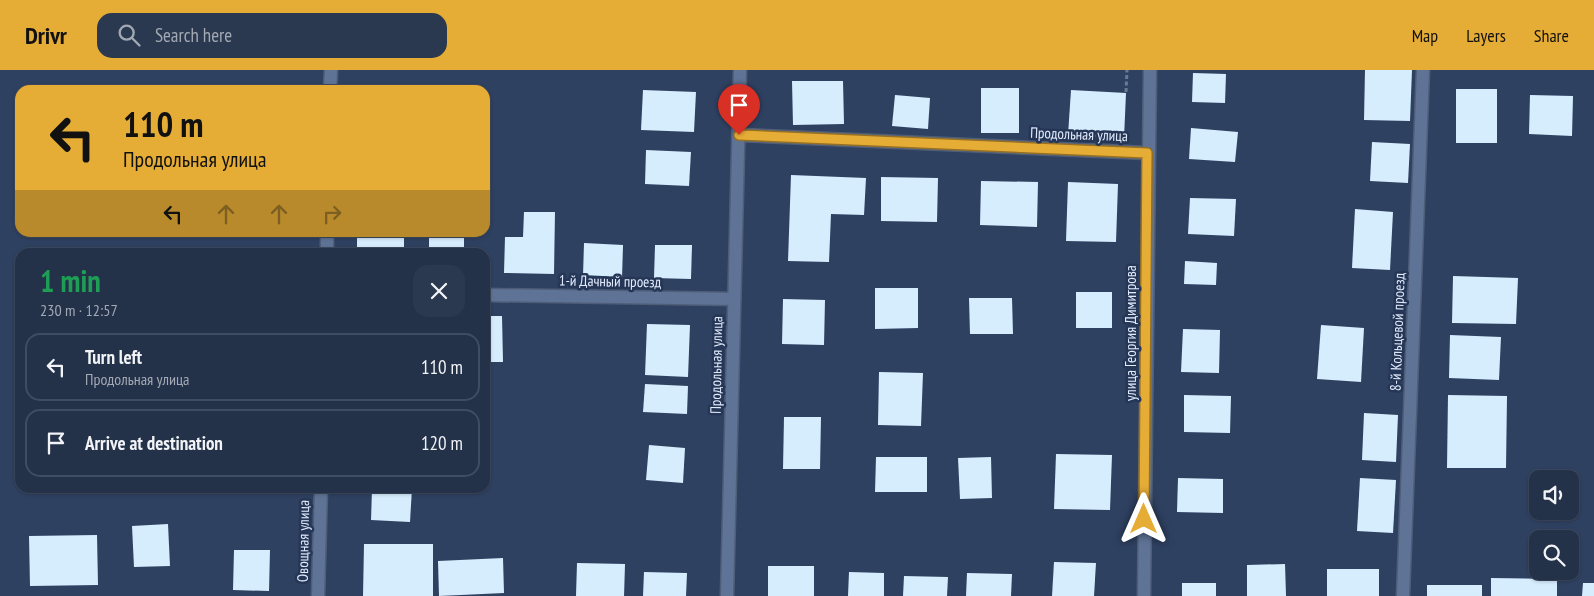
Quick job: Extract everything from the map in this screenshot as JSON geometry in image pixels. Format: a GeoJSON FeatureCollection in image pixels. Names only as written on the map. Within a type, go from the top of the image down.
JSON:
{"type":"FeatureCollection","features":[{"type":"Feature","properties":{"kind":"street"},"geometry":{"type":"LineString","coordinates":[[330,85],[331,70]]}},
{"type":"Feature","properties":{"kind":"street","name":"Продольная улица"},"geometry":{"type":"LineString","coordinates":[[727,596],[740,70]]}},
{"type":"Feature","properties":{"kind":"street","name":"улица Георгия Димитрова"},"geometry":{"type":"LineString","coordinates":[[1144,596],[1147,153],[1150,70]]}},
{"type":"Feature","properties":{"kind":"street","name":"8-й Кольцевой проезд"},"geometry":{"type":"LineString","coordinates":[[1403,596],[1423,70]]}},
{"type":"Feature","properties":{"kind":"street","name":"Продольная улица"},"geometry":{"type":"LineString","coordinates":[[739,135],[1147,153]]}},
{"type":"Feature","properties":{"kind":"street","name":"1-й Дачный проезд"},"geometry":{"type":"LineString","coordinates":[[490,295],[734,299]]}},
{"type":"Feature","properties":{"kind":"street","name":"Овощная улица"},"geometry":{"type":"LineString","coordinates":[[318,596],[321,493]]}},
{"type":"Feature","properties":{"kind":"path"},"geometry":{"type":"LineString","coordinates":[[1126,92],[1127,70]]}},
{"type":"Feature","properties":{"kind":"building"},"geometry":{"type":"Polygon","coordinates":[[[1365,70],[1412,70],[1410,121],[1364,120],[1365,70]]]}},
{"type":"Feature","properties":{"kind":"building"},"geometry":{"type":"Polygon","coordinates":[[[1193,73],[1226,74],[1225,103],[1192,102],[1193,73]]]}},
{"type":"Feature","properties":{"kind":"building"},"geometry":{"type":"Polygon","coordinates":[[[792,81],[843,81],[844,124],[793,125],[792,81]]]}},
{"type":"Feature","properties":{"kind":"building"},"geometry":{"type":"Polygon","coordinates":[[[981,88],[1019,88],[1019,133],[981,133],[981,88]]]}},
{"type":"Feature","properties":{"kind":"building"},"geometry":{"type":"Polygon","coordinates":[[[1456,89],[1497,89],[1497,143],[1456,143],[1456,89]]]}},
{"type":"Feature","properties":{"kind":"building"},"geometry":{"type":"Polygon","coordinates":[[[643,90],[696,92],[694,132],[641,130],[643,90]]]}},
{"type":"Feature","properties":{"kind":"building"},"geometry":{"type":"Polygon","coordinates":[[[1071,90],[1126,93],[1124,138],[1068,135],[1071,90]]]}},
{"type":"Feature","properties":{"kind":"building"},"geometry":{"type":"Polygon","coordinates":[[[895,95],[930,98],[928,129],[892,126],[895,95]]]}},
{"type":"Feature","properties":{"kind":"building"},"geometry":{"type":"Polygon","coordinates":[[[1530,95],[1573,96],[1572,136],[1529,134],[1530,95]]]}},
{"type":"Feature","properties":{"kind":"building"},"geometry":{"type":"Polygon","coordinates":[[[1191,128],[1238,132],[1235,162],[1189,159],[1191,128]]]}},
{"type":"Feature","properties":{"kind":"building"},"geometry":{"type":"Polygon","coordinates":[[[1372,142],[1410,144],[1408,183],[1370,181],[1372,142]]]}},
{"type":"Feature","properties":{"kind":"building"},"geometry":{"type":"Polygon","coordinates":[[[646,150],[691,152],[689,186],[645,184],[646,150]]]}},
{"type":"Feature","properties":{"kind":"building"},"geometry":{"type":"Polygon","coordinates":[[[791,175],[866,178],[864,215],[831,214],[829,262],[788,261],[791,175]]]}},
{"type":"Feature","properties":{"kind":"building"},"geometry":{"type":"Polygon","coordinates":[[[881,177],[938,178],[937,222],[881,221],[881,177]]]}},
{"type":"Feature","properties":{"kind":"building"},"geometry":{"type":"Polygon","coordinates":[[[981,181],[1038,182],[1037,227],[980,225],[981,181]]]}},
{"type":"Feature","properties":{"kind":"building"},"geometry":{"type":"Polygon","coordinates":[[[1068,182],[1118,184],[1116,242],[1066,241],[1068,182]]]}},
{"type":"Feature","properties":{"kind":"building"},"geometry":{"type":"Polygon","coordinates":[[[1190,198],[1236,199],[1234,236],[1188,234],[1190,198]]]}},
{"type":"Feature","properties":{"kind":"building"},"geometry":{"type":"Polygon","coordinates":[[[1355,209],[1393,212],[1390,270],[1352,268],[1355,209]]]}},
{"type":"Feature","properties":{"kind":"building"},"geometry":{"type":"Polygon","coordinates":[[[524,212],[555,212],[554,274],[504,273],[505,237],[523,237],[524,212]]]}},
{"type":"Feature","properties":{"kind":"building"},"geometry":{"type":"Polygon","coordinates":[[[357,237],[404,237],[404,248],[357,248],[357,237]]]}},
{"type":"Feature","properties":{"kind":"building"},"geometry":{"type":"Polygon","coordinates":[[[429,237],[464,237],[464,248],[429,248],[429,237]]]}},
{"type":"Feature","properties":{"kind":"building"},"geometry":{"type":"Polygon","coordinates":[[[584,243],[623,245],[622,277],[583,275],[584,243]]]}},
{"type":"Feature","properties":{"kind":"building"},"geometry":{"type":"Polygon","coordinates":[[[655,245],[692,245],[691,279],[654,278],[655,245]]]}},
{"type":"Feature","properties":{"kind":"building"},"geometry":{"type":"Polygon","coordinates":[[[1185,261],[1217,263],[1216,285],[1184,284],[1185,261]]]}},
{"type":"Feature","properties":{"kind":"building"},"geometry":{"type":"Polygon","coordinates":[[[1453,276],[1518,278],[1516,324],[1452,323],[1453,276]]]}},
{"type":"Feature","properties":{"kind":"building"},"geometry":{"type":"Polygon","coordinates":[[[875,288],[918,288],[918,328],[875,329],[875,288]]]}},
{"type":"Feature","properties":{"kind":"building"},"geometry":{"type":"Polygon","coordinates":[[[1076,292],[1112,292],[1112,328],[1076,328],[1076,292]]]}},
{"type":"Feature","properties":{"kind":"building"},"geometry":{"type":"Polygon","coordinates":[[[969,298],[1012,298],[1013,334],[970,334],[969,298]]]}},
{"type":"Feature","properties":{"kind":"building"},"geometry":{"type":"Polygon","coordinates":[[[783,299],[825,300],[824,345],[782,344],[783,299]]]}},
{"type":"Feature","properties":{"kind":"building"},"geometry":{"type":"Polygon","coordinates":[[[490,316],[502,316],[503,362],[490,362],[490,316]]]}},
{"type":"Feature","properties":{"kind":"building"},"geometry":{"type":"Polygon","coordinates":[[[647,324],[690,325],[688,377],[645,375],[647,324]]]}},
{"type":"Feature","properties":{"kind":"building"},"geometry":{"type":"Polygon","coordinates":[[[1321,325],[1364,328],[1361,382],[1317,379],[1321,325]]]}},
{"type":"Feature","properties":{"kind":"building"},"geometry":{"type":"Polygon","coordinates":[[[1183,329],[1220,330],[1219,373],[1181,372],[1183,329]]]}},
{"type":"Feature","properties":{"kind":"building"},"geometry":{"type":"Polygon","coordinates":[[[1450,335],[1501,337],[1499,380],[1449,378],[1450,335]]]}},
{"type":"Feature","properties":{"kind":"building"},"geometry":{"type":"Polygon","coordinates":[[[879,372],[923,373],[921,426],[878,425],[879,372]]]}},
{"type":"Feature","properties":{"kind":"building"},"geometry":{"type":"Polygon","coordinates":[[[645,384],[688,386],[687,414],[643,412],[645,384]]]}},
{"type":"Feature","properties":{"kind":"building"},"geometry":{"type":"Polygon","coordinates":[[[1184,395],[1231,396],[1230,433],[1184,432],[1184,395]]]}},
{"type":"Feature","properties":{"kind":"building"},"geometry":{"type":"Polygon","coordinates":[[[1448,395],[1507,396],[1506,468],[1447,468],[1448,395]]]}},
{"type":"Feature","properties":{"kind":"building"},"geometry":{"type":"Polygon","coordinates":[[[1364,413],[1398,415],[1396,462],[1362,460],[1364,413]]]}},
{"type":"Feature","properties":{"kind":"building"},"geometry":{"type":"Polygon","coordinates":[[[784,417],[821,417],[820,469],[783,469],[784,417]]]}},
{"type":"Feature","properties":{"kind":"building"},"geometry":{"type":"Polygon","coordinates":[[[649,445],[685,448],[683,483],[646,480],[649,445]]]}},
{"type":"Feature","properties":{"kind":"building"},"geometry":{"type":"Polygon","coordinates":[[[1056,454],[1112,455],[1110,510],[1054,509],[1056,454]]]}},
{"type":"Feature","properties":{"kind":"building"},"geometry":{"type":"Polygon","coordinates":[[[876,457],[927,457],[927,492],[875,492],[876,457]]]}},
{"type":"Feature","properties":{"kind":"building"},"geometry":{"type":"Polygon","coordinates":[[[991,457],[992,498],[960,499],[958,458],[991,457]]]}},
{"type":"Feature","properties":{"kind":"building"},"geometry":{"type":"Polygon","coordinates":[[[1178,478],[1223,479],[1223,513],[1177,512],[1178,478]]]}},
{"type":"Feature","properties":{"kind":"building"},"geometry":{"type":"Polygon","coordinates":[[[1360,478],[1396,480],[1393,533],[1357,531],[1360,478]]]}},
{"type":"Feature","properties":{"kind":"building"},"geometry":{"type":"Polygon","coordinates":[[[372,493],[412,493],[410,522],[371,520],[372,493]]]}},
{"type":"Feature","properties":{"kind":"building"},"geometry":{"type":"Polygon","coordinates":[[[168,524],[170,566],[134,567],[132,526],[168,524]]]}},
{"type":"Feature","properties":{"kind":"building"},"geometry":{"type":"Polygon","coordinates":[[[97,535],[98,585],[30,586],[29,536],[97,535]]]}},
{"type":"Feature","properties":{"kind":"building"},"geometry":{"type":"Polygon","coordinates":[[[364,544],[433,544],[433,596],[363,596],[364,544]]]}},
{"type":"Feature","properties":{"kind":"building"},"geometry":{"type":"Polygon","coordinates":[[[234,550],[270,550],[269,591],[233,590],[234,550]]]}},
{"type":"Feature","properties":{"kind":"building"},"geometry":{"type":"Polygon","coordinates":[[[503,558],[504,593],[439,596],[438,561],[503,558]]]}},
{"type":"Feature","properties":{"kind":"building"},"geometry":{"type":"Polygon","coordinates":[[[1054,562],[1096,563],[1094,596],[1052,596],[1054,562]]]}},
{"type":"Feature","properties":{"kind":"building"},"geometry":{"type":"Polygon","coordinates":[[[577,563],[625,564],[624,596],[576,596],[577,563]]]}},
{"type":"Feature","properties":{"kind":"building"},"geometry":{"type":"Polygon","coordinates":[[[1285,564],[1286,596],[1247,596],[1247,565],[1285,564]]]}},
{"type":"Feature","properties":{"kind":"building"},"geometry":{"type":"Polygon","coordinates":[[[768,566],[814,566],[814,596],[768,596],[768,566]]]}},
{"type":"Feature","properties":{"kind":"building"},"geometry":{"type":"Polygon","coordinates":[[[1327,569],[1379,569],[1379,596],[1327,596],[1327,569]]]}},
{"type":"Feature","properties":{"kind":"building"},"geometry":{"type":"Polygon","coordinates":[[[644,572],[687,573],[686,596],[643,596],[644,572]]]}},
{"type":"Feature","properties":{"kind":"building"},"geometry":{"type":"Polygon","coordinates":[[[849,572],[884,573],[884,596],[848,596],[849,572]]]}},
{"type":"Feature","properties":{"kind":"building"},"geometry":{"type":"Polygon","coordinates":[[[967,573],[1012,574],[1011,596],[966,596],[967,573]]]}},
{"type":"Feature","properties":{"kind":"building"},"geometry":{"type":"Polygon","coordinates":[[[904,576],[948,577],[947,596],[903,596],[904,576]]]}},
{"type":"Feature","properties":{"kind":"building"},"geometry":{"type":"Polygon","coordinates":[[[1491,578],[1557,580],[1557,596],[1491,596],[1491,578]]]}},
{"type":"Feature","properties":{"kind":"building"},"geometry":{"type":"Polygon","coordinates":[[[1182,583],[1216,583],[1216,596],[1182,596],[1182,583]]]}},
{"type":"Feature","properties":{"kind":"building"},"geometry":{"type":"Polygon","coordinates":[[[1583,583],[1594,583],[1594,596],[1582,596],[1583,583]]]}},
{"type":"Feature","properties":{"kind":"building"},"geometry":{"type":"Polygon","coordinates":[[[1427,585],[1482,585],[1482,596],[1427,596],[1427,585]]]}},
{"type":"Feature","properties":{"kind":"route"},"geometry":{"type":"LineString","coordinates":[[739,135],[1147,153],[1144,519]]}}]}
